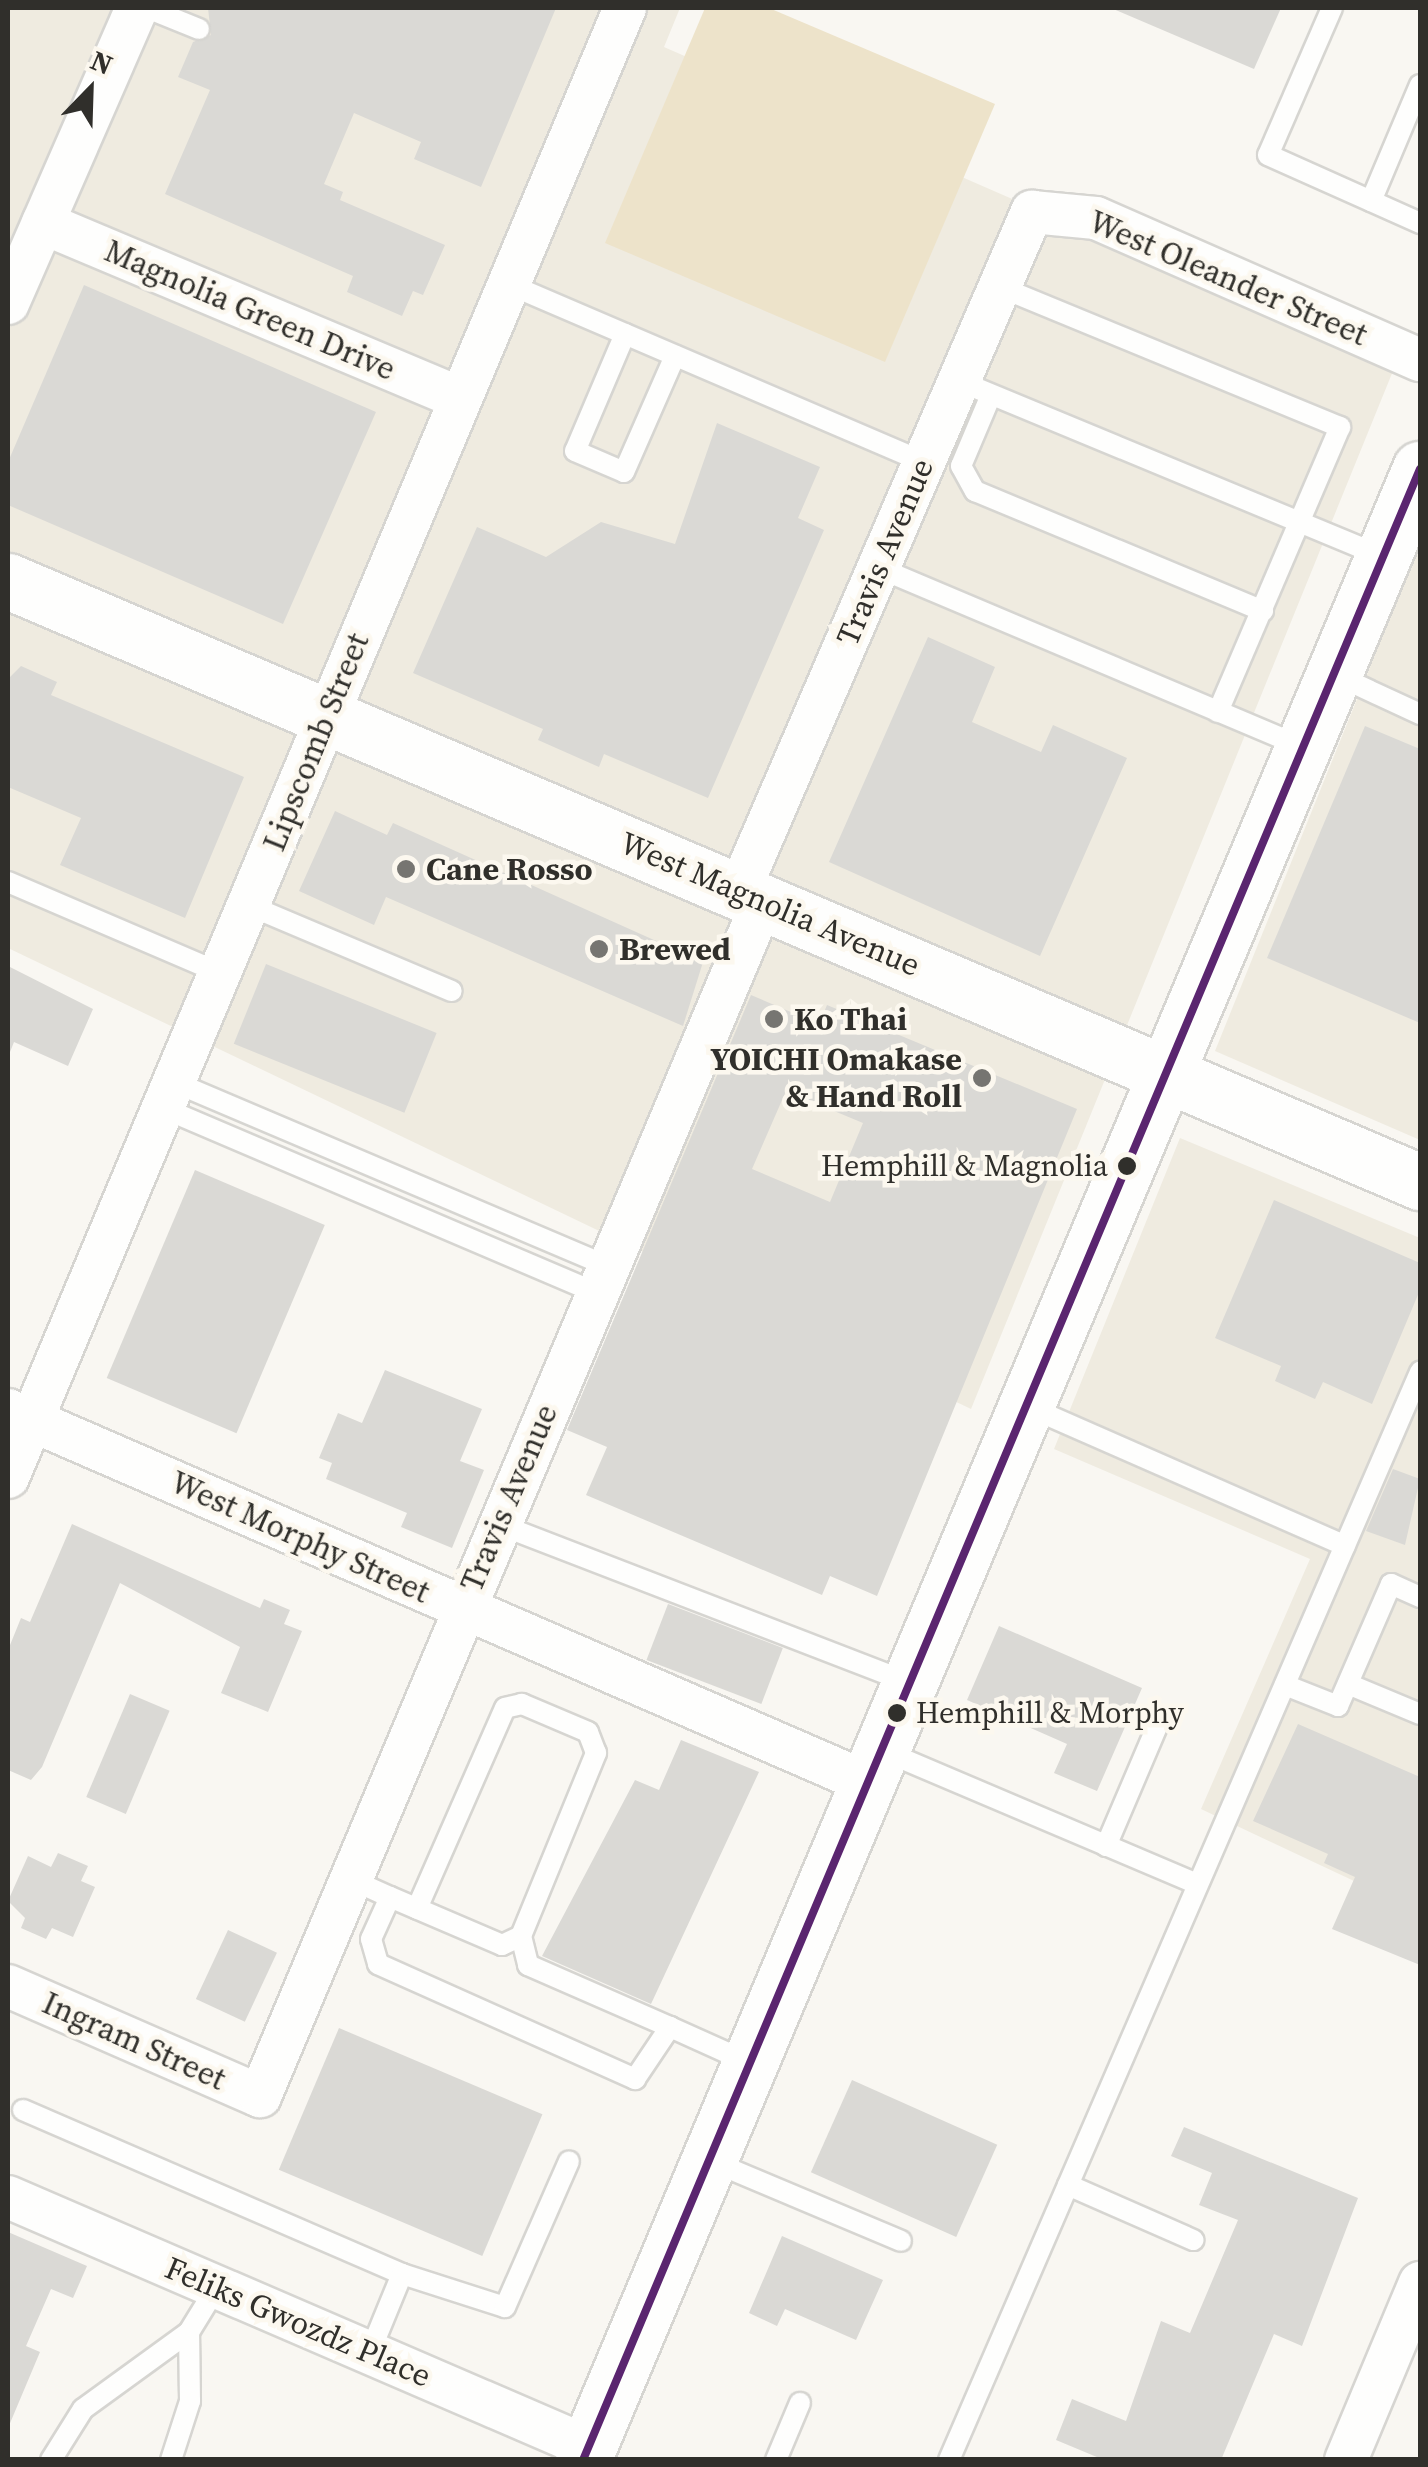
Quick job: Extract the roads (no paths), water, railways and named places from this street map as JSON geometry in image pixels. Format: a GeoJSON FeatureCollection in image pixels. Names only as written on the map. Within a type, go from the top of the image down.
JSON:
{"type":"FeatureCollection","features":[{"type":"Feature","properties":{"kind":"main road"},"geometry":{"type":"LineString","coordinates":[[585,2453],[1420,468]]}},
{"type":"Feature","properties":{"kind":"main road","name":"West Magnolia Avenue"},"geometry":{"type":"LineString","coordinates":[[8,582],[1420,1182]]}},
{"type":"Feature","properties":{"kind":"street"},"geometry":{"type":"LineString","coordinates":[[8,303],[28,231],[137,8]]}},
{"type":"Feature","properties":{"kind":"street","name":"Lipscomb Street"},"geometry":{"type":"LineString","coordinates":[[8,1477],[20,1415],[168,1095],[328,717],[457,397],[626,8]]}},
{"type":"Feature","properties":{"kind":"street","name":"Travis Avenue"},"geometry":{"type":"LineString","coordinates":[[260,2096],[602,1280],[878,568],[924,462],[975,388],[1000,287],[1032,212]]}},
{"type":"Feature","properties":{"kind":"street","name":"West Oleander Street"},"geometry":{"type":"LineString","coordinates":[[1032,212],[1096,218],[1420,360]]}},
{"type":"Feature","properties":{"kind":"street","name":"Magnolia Green Drive"},"geometry":{"type":"LineString","coordinates":[[28,231],[457,397]]}},
{"type":"Feature","properties":{"kind":"street","name":"West Morphy Street"},"geometry":{"type":"LineString","coordinates":[[20,1415],[463,1607],[875,1766]]}},
{"type":"Feature","properties":{"kind":"street","name":"Ingram Street"},"geometry":{"type":"LineString","coordinates":[[8,1986],[260,2096]]}},
{"type":"Feature","properties":{"kind":"street","name":"Feliks Gwozdz Place"},"geometry":{"type":"LineString","coordinates":[[8,2197],[370,2352],[585,2453]]}},
{"type":"Feature","properties":{"kind":"street"},"geometry":{"type":"LineString","coordinates":[[1346,2460],[1420,2284]]}},
{"type":"Feature","properties":{"kind":"lane"},"geometry":{"type":"LineString","coordinates":[[147,8],[198,29]]}},
{"type":"Feature","properties":{"kind":"lane"},"geometry":{"type":"LineString","coordinates":[[1332,8],[1268,155],[1420,223]]}},
{"type":"Feature","properties":{"kind":"lane"},"geometry":{"type":"LineString","coordinates":[[1371,201],[1420,86]]}},
{"type":"Feature","properties":{"kind":"lane"},"geometry":{"type":"LineString","coordinates":[[506,283],[924,462]]}},
{"type":"Feature","properties":{"kind":"lane"},"geometry":{"type":"LineString","coordinates":[[1000,287],[1340,427],[1218,712]]}},
{"type":"Feature","properties":{"kind":"lane"},"geometry":{"type":"LineString","coordinates":[[625,334],[575,451],[624,472],[675,356]]}},
{"type":"Feature","properties":{"kind":"lane"},"geometry":{"type":"LineString","coordinates":[[1263,611],[975,491],[961,466],[975,388],[1384,557]]}},
{"type":"Feature","properties":{"kind":"lane"},"geometry":{"type":"LineString","coordinates":[[878,568],[1304,748]]}},
{"type":"Feature","properties":{"kind":"lane"},"geometry":{"type":"LineString","coordinates":[[1334,674],[1420,714]]}},
{"type":"Feature","properties":{"kind":"lane"},"geometry":{"type":"LineString","coordinates":[[8,882],[220,973]]}},
{"type":"Feature","properties":{"kind":"lane"},"geometry":{"type":"LineString","coordinates":[[248,905],[452,991]]}},
{"type":"Feature","properties":{"kind":"lane"},"geometry":{"type":"LineString","coordinates":[[168,1095],[602,1280]]}},
{"type":"Feature","properties":{"kind":"lane"},"geometry":{"type":"LineString","coordinates":[[168,1095],[602,1280]]}},
{"type":"Feature","properties":{"kind":"lane"},"geometry":{"type":"LineString","coordinates":[[949,2460],[1420,1372]]}},
{"type":"Feature","properties":{"kind":"lane"},"geometry":{"type":"LineString","coordinates":[[1027,1406],[1345,1546]]}},
{"type":"Feature","properties":{"kind":"lane"},"geometry":{"type":"LineString","coordinates":[[498,1524],[910,1683]]}},
{"type":"Feature","properties":{"kind":"lane"},"geometry":{"type":"LineString","coordinates":[[1285,1684],[1338,1706],[1391,1584],[1420,1597]]}},
{"type":"Feature","properties":{"kind":"lane"},"geometry":{"type":"LineString","coordinates":[[1348,1684],[1420,1714]]}},
{"type":"Feature","properties":{"kind":"lane"},"geometry":{"type":"LineString","coordinates":[[416,1908],[506,1708],[522,1704],[588,1732],[596,1753],[520,1936],[528,1966],[750,2063]]}},
{"type":"Feature","properties":{"kind":"lane"},"geometry":{"type":"LineString","coordinates":[[1106,1846],[1159,1722]]}},
{"type":"Feature","properties":{"kind":"lane"},"geometry":{"type":"LineString","coordinates":[[875,1766],[1106,1846],[1197,1884]]}},
{"type":"Feature","properties":{"kind":"lane"},"geometry":{"type":"LineString","coordinates":[[350,1879],[502,1945],[520,1936]]}},
{"type":"Feature","properties":{"kind":"lane"},"geometry":{"type":"LineString","coordinates":[[390,1897],[371,1939],[378,1964],[636,2080],[670,2027]]}},
{"type":"Feature","properties":{"kind":"lane"},"geometry":{"type":"LineString","coordinates":[[22,2110],[402,2274],[505,2307],[569,2161]]}},
{"type":"Feature","properties":{"kind":"lane"},"geometry":{"type":"LineString","coordinates":[[709,2160],[901,2242]]}},
{"type":"Feature","properties":{"kind":"lane"},"geometry":{"type":"LineString","coordinates":[[1068,2185],[1193,2240]]}},
{"type":"Feature","properties":{"kind":"lane"},"geometry":{"type":"LineString","coordinates":[[370,2352],[402,2274]]}},
{"type":"Feature","properties":{"kind":"lane"},"geometry":{"type":"LineString","coordinates":[[51,2460],[83,2409],[190,2332],[216,2288]]}},
{"type":"Feature","properties":{"kind":"lane"},"geometry":{"type":"LineString","coordinates":[[171,2460],[190,2400],[190,2332]]}},
{"type":"Feature","properties":{"kind":"lane"},"geometry":{"type":"LineString","coordinates":[[776,2460],[800,2403]]}},
{"type":"Feature","properties":{"kind":"place","name":"Cane Rosso"},"geometry":{"type":"Point","coordinates":[406,869]}},
{"type":"Feature","properties":{"kind":"place","name":"Brewed"},"geometry":{"type":"Point","coordinates":[599,949]}},
{"type":"Feature","properties":{"kind":"place","name":"Ko Thai"},"geometry":{"type":"Point","coordinates":[774,1019]}},
{"type":"Feature","properties":{"kind":"place","name":"YOICHI Omakase & Hand Roll"},"geometry":{"type":"Point","coordinates":[982,1078]}},
{"type":"Feature","properties":{"kind":"place","name":"Hemphill & Magnolia"},"geometry":{"type":"Point","coordinates":[1127,1166]}},
{"type":"Feature","properties":{"kind":"place","name":"Hemphill & Morphy"},"geometry":{"type":"Point","coordinates":[897,1713]}}]}
